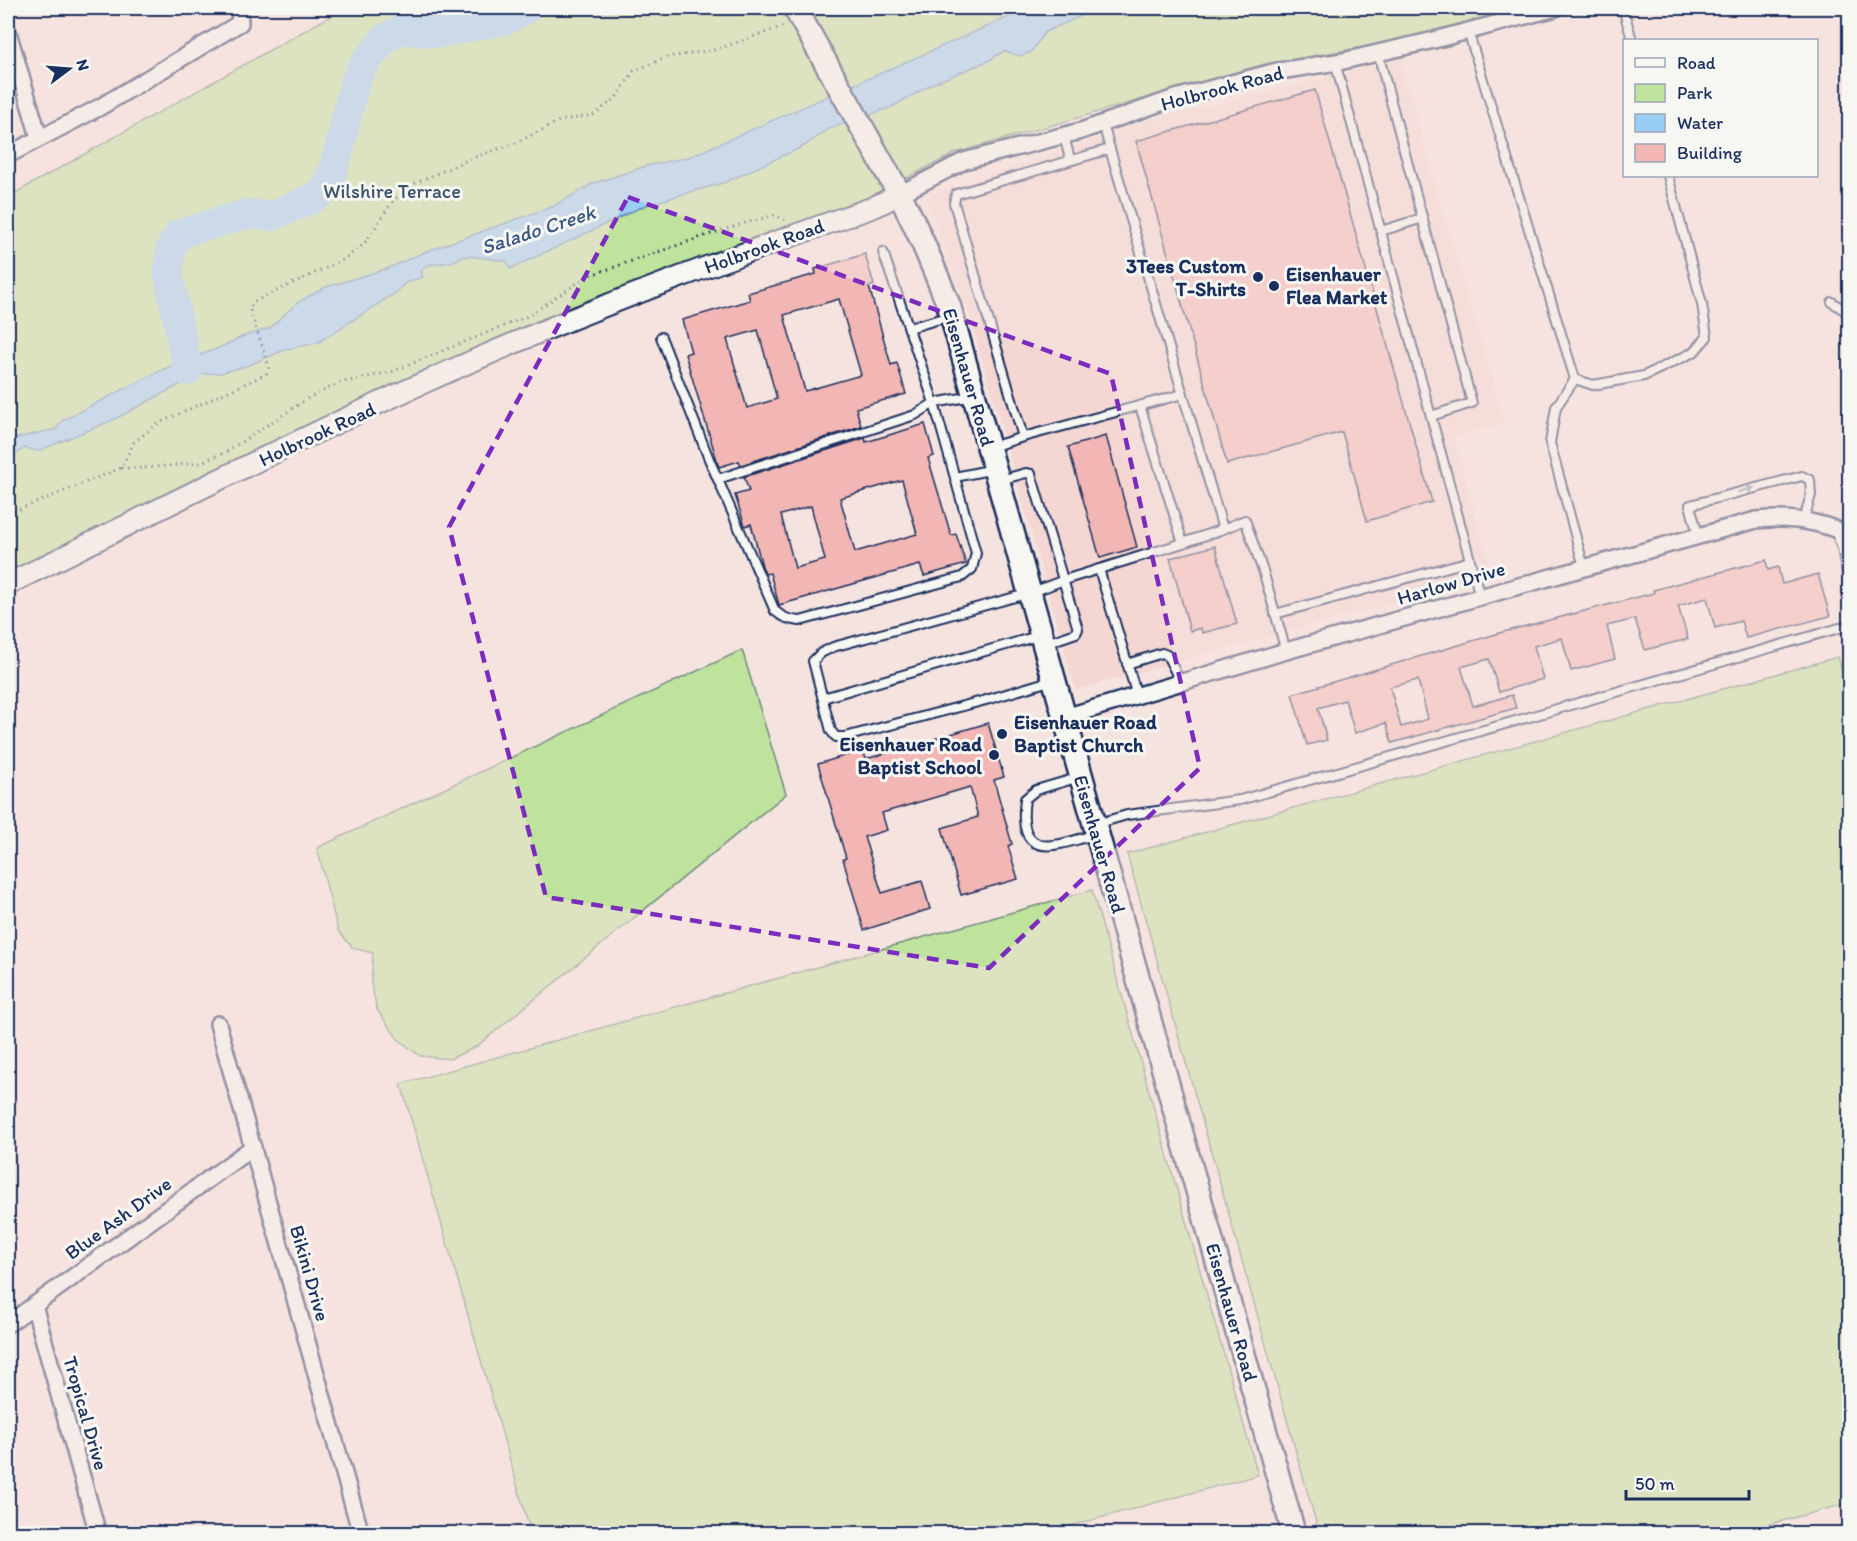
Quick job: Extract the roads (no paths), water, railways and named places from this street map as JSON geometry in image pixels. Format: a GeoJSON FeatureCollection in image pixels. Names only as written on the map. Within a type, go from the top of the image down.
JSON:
{"type":"FeatureCollection","features":[{"type":"Feature","properties":{"kind":"main road","name":"Eisenhauer Road"},"geometry":{"type":"LineString","coordinates":[[800,15],[900,194],[932,263],[952,316],[1293,1533]]}},
{"type":"Feature","properties":{"kind":"street","name":"Holbrook Road"},"geometry":{"type":"LineString","coordinates":[[8,584],[293,444],[482,357],[664,282],[874,207],[964,161],[1064,136],[1172,99],[1274,72],[1378,53],[1556,8]]}},
{"type":"Feature","properties":{"kind":"street"},"geometry":{"type":"LineString","coordinates":[[8,154],[100,107],[240,15]]}},
{"type":"Feature","properties":{"kind":"street"},"geometry":{"type":"LineString","coordinates":[[8,32],[39,137]]}},
{"type":"Feature","properties":{"kind":"street","name":"Harlow Drive"},"geometry":{"type":"LineString","coordinates":[[1065,717],[1286,651],[1756,520],[1804,520],[1835,528],[1850,536]]}},
{"type":"Feature","properties":{"kind":"street","name":"Bikini Drive"},"geometry":{"type":"LineString","coordinates":[[218,1024],[361,1533]]}},
{"type":"Feature","properties":{"kind":"street","name":"Blue Ash Drive"},"geometry":{"type":"LineString","coordinates":[[8,1324],[253,1147]]}},
{"type":"Feature","properties":{"kind":"street","name":"Tropical Drive"},"geometry":{"type":"LineString","coordinates":[[34,1305],[98,1533]]}},
{"type":"Feature","properties":{"kind":"lane"},"geometry":{"type":"LineString","coordinates":[[1623,8],[1632,39]]}},
{"type":"Feature","properties":{"kind":"lane"},"geometry":{"type":"LineString","coordinates":[[1468,31],[1575,379],[1557,407],[1550,443],[1584,567]]}},
{"type":"Feature","properties":{"kind":"lane"},"geometry":{"type":"LineString","coordinates":[[1378,53],[1472,403],[1431,416]]}},
{"type":"Feature","properties":{"kind":"lane"},"geometry":{"type":"LineString","coordinates":[[1335,62],[1480,597]]}},
{"type":"Feature","properties":{"kind":"lane"},"geometry":{"type":"LineString","coordinates":[[1103,124],[1223,529]]}},
{"type":"Feature","properties":{"kind":"lane"},"geometry":{"type":"LineString","coordinates":[[1064,136],[1070,159]]}},
{"type":"Feature","properties":{"kind":"lane"},"geometry":{"type":"LineString","coordinates":[[1023,437],[954,203],[956,194],[1110,149]]}},
{"type":"Feature","properties":{"kind":"lane"},"geometry":{"type":"LineString","coordinates":[[1575,379],[1593,385],[1644,376],[1694,352],[1707,337],[1702,304],[1668,177]]}},
{"type":"Feature","properties":{"kind":"lane"},"geometry":{"type":"LineString","coordinates":[[1381,231],[1423,218]]}},
{"type":"Feature","properties":{"kind":"lane"},"geometry":{"type":"LineString","coordinates":[[661,337],[718,479],[775,611],[789,620],[800,621],[962,577],[972,569],[976,553],[934,403],[883,252]]}},
{"type":"Feature","properties":{"kind":"lane"},"geometry":{"type":"LineString","coordinates":[[1832,302],[1850,314]]}},
{"type":"Feature","properties":{"kind":"lane"},"geometry":{"type":"LineString","coordinates":[[909,328],[952,316]]}},
{"type":"Feature","properties":{"kind":"lane"},"geometry":{"type":"LineString","coordinates":[[994,466],[1023,437],[1183,394]]}},
{"type":"Feature","properties":{"kind":"lane"},"geometry":{"type":"LineString","coordinates":[[718,479],[915,415],[934,403],[975,395]]}},
{"type":"Feature","properties":{"kind":"lane"},"geometry":{"type":"LineString","coordinates":[[1140,406],[1183,543]]}},
{"type":"Feature","properties":{"kind":"lane"},"geometry":{"type":"LineString","coordinates":[[823,698],[1076,633],[1078,629],[1031,474],[994,466],[955,477]]}},
{"type":"Feature","properties":{"kind":"lane"},"geometry":{"type":"LineString","coordinates":[[1698,535],[1690,505],[1802,476],[1810,480],[1811,495],[1804,520]]}},
{"type":"Feature","properties":{"kind":"lane"},"geometry":{"type":"LineString","coordinates":[[1054,679],[986,700],[845,737],[836,737],[831,731],[813,661],[832,647],[1030,593],[1183,543],[1245,520],[1264,574],[1286,651]]}},
{"type":"Feature","properties":{"kind":"lane"},"geometry":{"type":"LineString","coordinates":[[1835,528],[1842,548],[1850,590]]}},
{"type":"Feature","properties":{"kind":"lane"},"geometry":{"type":"LineString","coordinates":[[1275,614],[1470,561]]}},
{"type":"Feature","properties":{"kind":"lane"},"geometry":{"type":"LineString","coordinates":[[1099,569],[1137,696]]}},
{"type":"Feature","properties":{"kind":"lane"},"geometry":{"type":"LineString","coordinates":[[1082,777],[1036,790],[1025,799],[1024,817],[1032,841],[1041,846],[1051,847],[1127,814],[1240,800],[1850,626]]}},
{"type":"Feature","properties":{"kind":"lane"},"geometry":{"type":"LineString","coordinates":[[1127,664],[1162,654],[1167,655],[1181,683]]}},
{"type":"Feature","properties":{"kind":"water","name":"Salado Creek"},"geometry":{"type":"Polygon","coordinates":[[[1029,8],[1092,8],[1085,14],[1045,32],[1031,52],[1020,56],[1004,51],[988,61],[934,83],[892,107],[829,129],[804,146],[726,182],[646,205],[510,269],[507,261],[469,256],[452,262],[428,265],[421,271],[423,277],[405,283],[397,292],[317,343],[287,349],[249,365],[221,373],[200,374],[113,420],[38,451],[24,448],[8,460],[8,440],[56,429],[63,420],[168,367],[244,336],[270,328],[298,302],[326,287],[386,269],[427,251],[554,206],[592,184],[646,166],[689,157],[1029,8]]]}},
{"type":"Feature","properties":{"kind":"waterway"},"geometry":{"type":"LineString","coordinates":[[188,371],[168,273],[171,248],[179,234],[246,214],[272,216],[318,196],[328,184],[338,154],[354,86],[361,69],[384,39],[402,29],[438,33],[506,20],[527,8]]}},
{"type":"Feature","properties":{"kind":"place","name":"3Tees Custom T-Shirts"},"geometry":{"type":"Point","coordinates":[1258,277]}},
{"type":"Feature","properties":{"kind":"place","name":"Eisenhauer Flea Market"},"geometry":{"type":"Point","coordinates":[1274,286]}},
{"type":"Feature","properties":{"kind":"place","name":"Eisenhauer Road Baptist Church"},"geometry":{"type":"Point","coordinates":[1002,734]}},
{"type":"Feature","properties":{"kind":"place","name":"Eisenhauer Road Baptist School"},"geometry":{"type":"Point","coordinates":[994,755]}},
{"type":"Feature","properties":{"kind":"park label","name":"Wilshire Terrace"},"geometry":{"type":"Point","coordinates":[392,191]}}]}
